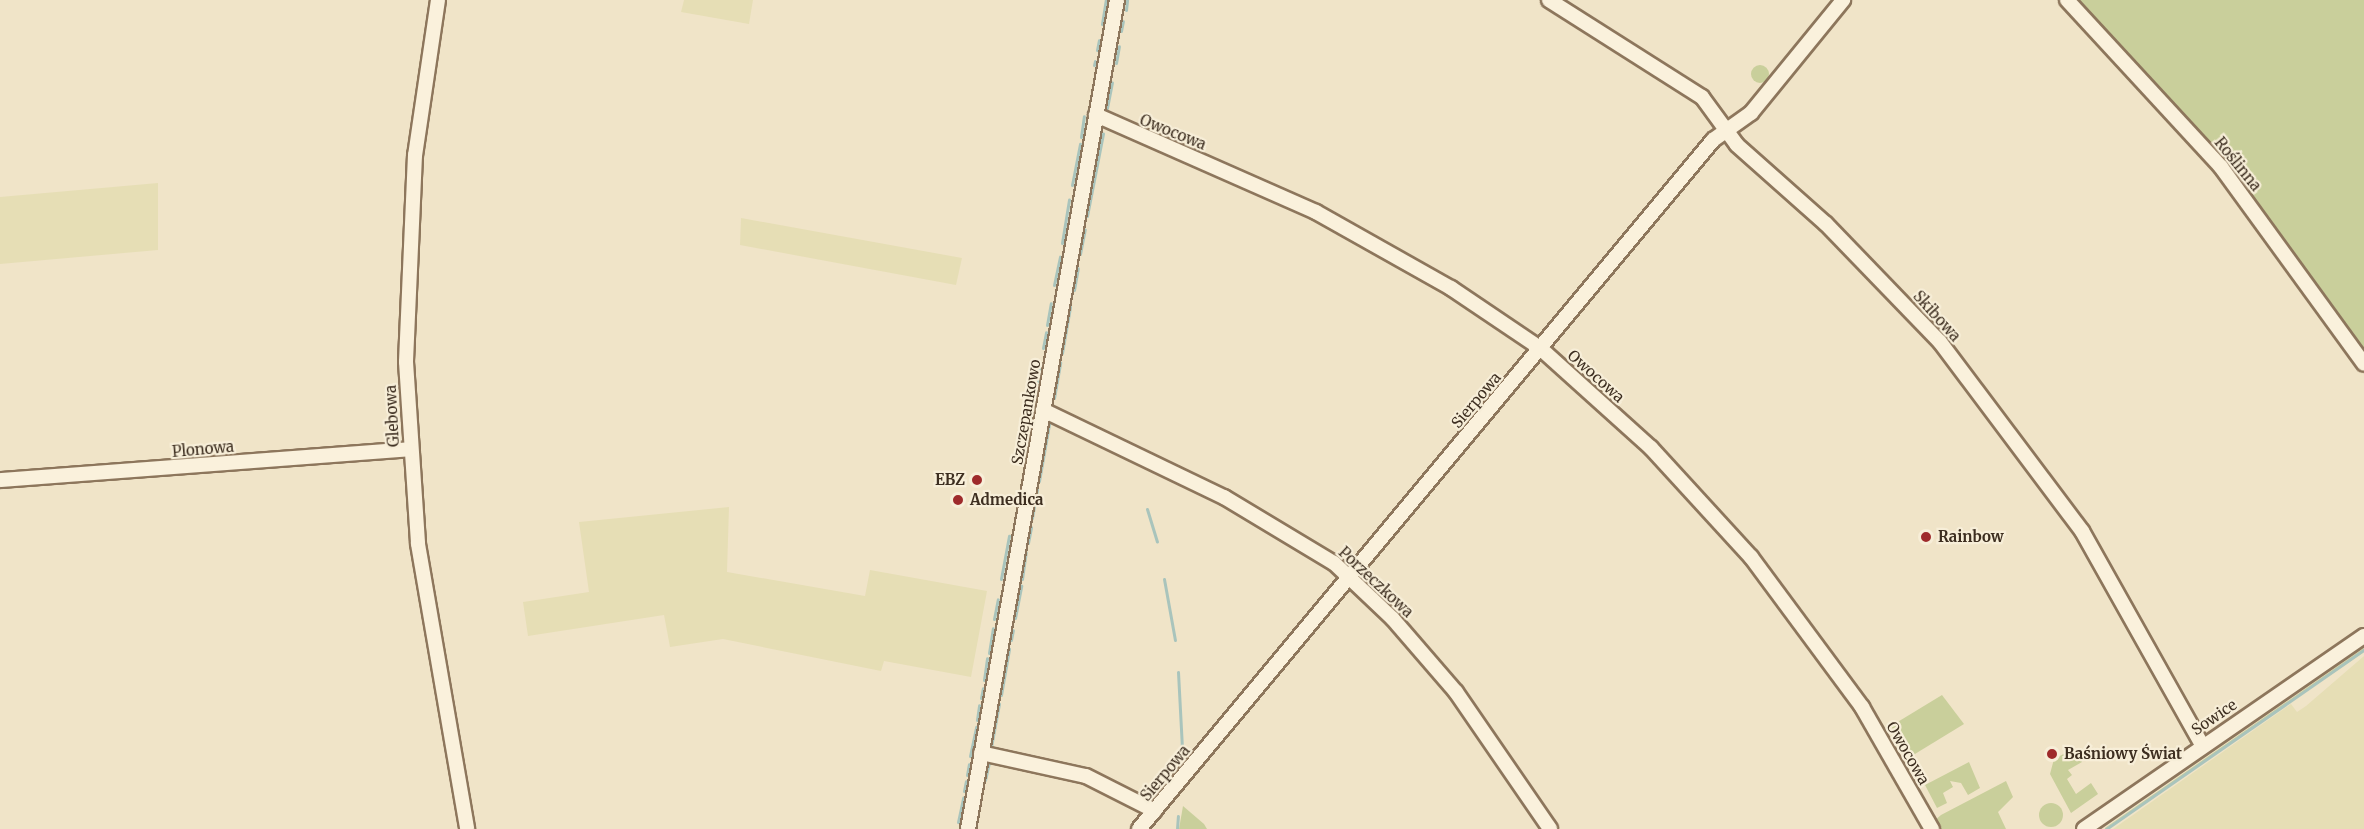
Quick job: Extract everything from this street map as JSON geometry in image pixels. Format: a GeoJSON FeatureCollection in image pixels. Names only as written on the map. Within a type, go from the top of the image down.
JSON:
{"type":"FeatureCollection","features":[{"type":"Feature","properties":{"kind":"street","name":"Glebowa"},"geometry":{"type":"LineString","coordinates":[[438,0],[410,222],[405,327],[409,449],[423,581],[467,829]]}},
{"type":"Feature","properties":{"kind":"street","name":"Szczepankowo"},"geometry":{"type":"LineString","coordinates":[[968,829],[1117,0]]}},
{"type":"Feature","properties":{"kind":"street","name":"Skibowa"},"geometry":{"type":"LineString","coordinates":[[1549,0],[1694,91],[1725,130],[1910,309],[2011,430],[2118,589],[2202,745]]}},
{"type":"Feature","properties":{"kind":"street","name":"Sierpowa"},"geometry":{"type":"LineString","coordinates":[[1139,829],[1725,130],[1751,113],[1843,0]]}},
{"type":"Feature","properties":{"kind":"street","name":"Roślinna"},"geometry":{"type":"LineString","coordinates":[[2067,0],[2221,168],[2364,364]]}},
{"type":"Feature","properties":{"kind":"street","name":"Owocowa"},"geometry":{"type":"LineString","coordinates":[[1096,115],[1316,212],[1451,288],[1540,348],[1651,448],[1758,566],[1862,707],[1932,829]]}},
{"type":"Feature","properties":{"kind":"street","name":"Porzeczkowa"},"geometry":{"type":"LineString","coordinates":[[1043,410],[1252,512],[1351,577],[1456,692],[1550,829]]}},
{"type":"Feature","properties":{"kind":"street","name":"Plonowa"},"geometry":{"type":"LineString","coordinates":[[0,480],[409,449]]}},
{"type":"Feature","properties":{"kind":"street","name":"Sowice"},"geometry":{"type":"LineString","coordinates":[[2084,829],[2202,745],[2364,636]]}},
{"type":"Feature","properties":{"kind":"street"},"geometry":{"type":"LineString","coordinates":[[981,753],[1095,779],[1155,810]]}},
{"type":"Feature","properties":{"kind":"shaded area"},"geometry":{"type":"Polygon","coordinates":[[[684,0],[753,0],[749,24],[681,12],[684,0]]]}},
{"type":"Feature","properties":{"kind":"shaded area"},"geometry":{"type":"Polygon","coordinates":[[[158,183],[158,250],[0,264],[0,197],[158,183]]]}},
{"type":"Feature","properties":{"kind":"shaded area"},"geometry":{"type":"Polygon","coordinates":[[[741,218],[962,258],[956,285],[740,245],[741,218]]]}},
{"type":"Feature","properties":{"kind":"shaded area"},"geometry":{"type":"Polygon","coordinates":[[[729,507],[727,572],[865,596],[870,570],[987,591],[971,677],[884,661],[881,671],[723,639],[670,647],[664,615],[528,636],[523,602],[589,592],[579,522],[729,507]]]}},
{"type":"Feature","properties":{"kind":"shaded area"},"geometry":{"type":"Polygon","coordinates":[[[2364,656],[2364,829],[2113,829],[2291,704],[2297,712],[2306,706],[2364,656]]]}},
{"type":"Feature","properties":{"kind":"green space"},"geometry":{"type":"Polygon","coordinates":[[[2071,0],[2364,0],[2364,359],[2293,256],[2071,0]]]}},
{"type":"Feature","properties":{"kind":"green space"},"geometry":{"type":"Polygon","coordinates":[[[1760,65],[1766,68],[1769,74],[1766,80],[1760,83],[1754,80],[1751,74],[1754,68],[1760,65]]]}},
{"type":"Feature","properties":{"kind":"green space"},"geometry":{"type":"Polygon","coordinates":[[[2364,648],[2364,652],[2105,829],[2105,828],[2364,648]]]}},
{"type":"Feature","properties":{"kind":"green space"},"geometry":{"type":"Polygon","coordinates":[[[1942,695],[1964,724],[1910,757],[1891,726],[1942,695]]]}},
{"type":"Feature","properties":{"kind":"green space"},"geometry":{"type":"Polygon","coordinates":[[[2075,748],[2082,762],[2068,770],[2072,775],[2067,779],[2076,794],[2091,783],[2098,794],[2071,813],[2050,774],[2054,759],[2075,748]]]}},
{"type":"Feature","properties":{"kind":"green space"},"geometry":{"type":"Polygon","coordinates":[[[1969,762],[1980,788],[1968,795],[1961,783],[1950,781],[1953,787],[1943,793],[1947,803],[1937,808],[1925,785],[1969,762]]]}},
{"type":"Feature","properties":{"kind":"green space"},"geometry":{"type":"Polygon","coordinates":[[[2006,781],[2013,797],[1998,812],[2006,829],[1936,829],[1934,821],[1941,815],[2006,781]]]}},
{"type":"Feature","properties":{"kind":"green space"},"geometry":{"type":"Polygon","coordinates":[[[2051,803],[2056,804],[2062,810],[2062,820],[2056,826],[2051,827],[2046,826],[2040,820],[2039,815],[2040,810],[2046,804],[2051,803]]]}},
{"type":"Feature","properties":{"kind":"green space"},"geometry":{"type":"Polygon","coordinates":[[[1183,806],[1204,824],[1207,829],[1179,829],[1183,806]]]}},
{"type":"Feature","properties":{"kind":"waterway"},"geometry":{"type":"LineString","coordinates":[[1102,24],[1106,0]]}},
{"type":"Feature","properties":{"kind":"waterway"},"geometry":{"type":"LineString","coordinates":[[1126,10],[1127,0]]}},
{"type":"Feature","properties":{"kind":"waterway"},"geometry":{"type":"LineString","coordinates":[[1121,31],[1123,21]]}},
{"type":"Feature","properties":{"kind":"waterway"},"geometry":{"type":"LineString","coordinates":[[1097,50],[1099,40]]}},
{"type":"Feature","properties":{"kind":"waterway"},"geometry":{"type":"LineString","coordinates":[[1116,63],[1119,46]]}},
{"type":"Feature","properties":{"kind":"waterway"},"geometry":{"type":"LineString","coordinates":[[1094,65],[1095,61]]}},
{"type":"Feature","properties":{"kind":"waterway"},"geometry":{"type":"LineString","coordinates":[[1107,108],[1112,82]]}},
{"type":"Feature","properties":{"kind":"waterway"},"geometry":{"type":"LineString","coordinates":[[1081,137],[1084,116]]}},
{"type":"Feature","properties":{"kind":"waterway"},"geometry":{"type":"LineString","coordinates":[[1087,216],[1103,134]]}},
{"type":"Feature","properties":{"kind":"waterway"},"geometry":{"type":"LineString","coordinates":[[1072,185],[1080,144]]}},
{"type":"Feature","properties":{"kind":"waterway"},"geometry":{"type":"LineString","coordinates":[[1062,243],[1069,200]]}},
{"type":"Feature","properties":{"kind":"waterway"},"geometry":{"type":"LineString","coordinates":[[1080,254],[1085,229]]}},
{"type":"Feature","properties":{"kind":"waterway"},"geometry":{"type":"LineString","coordinates":[[1054,285],[1060,257]]}},
{"type":"Feature","properties":{"kind":"waterway"},"geometry":{"type":"LineString","coordinates":[[1074,290],[1078,268]]}},
{"type":"Feature","properties":{"kind":"waterway"},"geometry":{"type":"LineString","coordinates":[[1047,325],[1051,303]]}},
{"type":"Feature","properties":{"kind":"waterway"},"geometry":{"type":"LineString","coordinates":[[1062,353],[1070,307]]}},
{"type":"Feature","properties":{"kind":"waterway"},"geometry":{"type":"LineString","coordinates":[[1043,348],[1046,332]]}},
{"type":"Feature","properties":{"kind":"waterway"},"geometry":{"type":"LineString","coordinates":[[1032,408],[1040,363]]}},
{"type":"Feature","properties":{"kind":"waterway"},"geometry":{"type":"LineString","coordinates":[[1054,398],[1060,363]]}},
{"type":"Feature","properties":{"kind":"waterway"},"geometry":{"type":"LineString","coordinates":[[1029,428],[1030,417]]}},
{"type":"Feature","properties":{"kind":"waterway"},"geometry":{"type":"LineString","coordinates":[[1039,481],[1049,424]]}},
{"type":"Feature","properties":{"kind":"waterway"},"geometry":{"type":"LineString","coordinates":[[1024,455],[1027,438]]}},
{"type":"Feature","properties":{"kind":"waterway"},"geometry":{"type":"LineString","coordinates":[[1032,518],[1037,489]]}},
{"type":"Feature","properties":{"kind":"waterway"},"geometry":{"type":"LineString","coordinates":[[1147,509],[1157,542]]}},
{"type":"Feature","properties":{"kind":"waterway"},"geometry":{"type":"LineString","coordinates":[[1028,543],[1031,527]]}},
{"type":"Feature","properties":{"kind":"waterway"},"geometry":{"type":"LineString","coordinates":[[1001,579],[1009,536]]}},
{"type":"Feature","properties":{"kind":"waterway"},"geometry":{"type":"LineString","coordinates":[[1022,579],[1026,552]]}},
{"type":"Feature","properties":{"kind":"waterway"},"geometry":{"type":"LineString","coordinates":[[1164,579],[1175,640]]}},
{"type":"Feature","properties":{"kind":"waterway"},"geometry":{"type":"LineString","coordinates":[[1015,618],[1021,586]]}},
{"type":"Feature","properties":{"kind":"waterway"},"geometry":{"type":"LineString","coordinates":[[994,619],[998,599]]}},
{"type":"Feature","properties":{"kind":"waterway"},"geometry":{"type":"LineString","coordinates":[[989,653],[993,628]]}},
{"type":"Feature","properties":{"kind":"waterway"},"geometry":{"type":"LineString","coordinates":[[1011,640],[1013,630]]}},
{"type":"Feature","properties":{"kind":"waterway"},"geometry":{"type":"LineString","coordinates":[[1001,695],[1009,649]]}},
{"type":"Feature","properties":{"kind":"waterway"},"geometry":{"type":"LineString","coordinates":[[2106,829],[2364,650]]}},
{"type":"Feature","properties":{"kind":"waterway"},"geometry":{"type":"LineString","coordinates":[[984,680],[987,658]]}},
{"type":"Feature","properties":{"kind":"waterway"},"geometry":{"type":"LineString","coordinates":[[1178,672],[1182,748]]}},
{"type":"Feature","properties":{"kind":"waterway"},"geometry":{"type":"LineString","coordinates":[[981,698],[983,688]]}},
{"type":"Feature","properties":{"kind":"waterway"},"geometry":{"type":"LineString","coordinates":[[991,747],[999,704]]}},
{"type":"Feature","properties":{"kind":"waterway"},"geometry":{"type":"LineString","coordinates":[[977,720],[979,705]]}},
{"type":"Feature","properties":{"kind":"waterway"},"geometry":{"type":"LineString","coordinates":[[970,756],[976,727]]}},
{"type":"Feature","properties":{"kind":"waterway"},"geometry":{"type":"LineString","coordinates":[[985,780],[989,762]]}},
{"type":"Feature","properties":{"kind":"waterway"},"geometry":{"type":"LineString","coordinates":[[967,775],[969,764]]}},
{"type":"Feature","properties":{"kind":"waterway"},"geometry":{"type":"LineString","coordinates":[[964,791],[966,781]]}},
{"type":"Feature","properties":{"kind":"waterway"},"geometry":{"type":"LineString","coordinates":[[958,822],[963,798]]}},
{"type":"Feature","properties":{"kind":"waterway"},"geometry":{"type":"LineString","coordinates":[[1177,829],[1178,816]]}},
{"type":"Feature","properties":{"kind":"place","name":"EBZ"},"geometry":{"type":"Point","coordinates":[977,480]}},
{"type":"Feature","properties":{"kind":"place","name":"Admedica"},"geometry":{"type":"Point","coordinates":[958,500]}},
{"type":"Feature","properties":{"kind":"place","name":"Rainbow"},"geometry":{"type":"Point","coordinates":[1926,537]}},
{"type":"Feature","properties":{"kind":"place","name":"Baśniowy Świat"},"geometry":{"type":"Point","coordinates":[2052,754]}}]}
